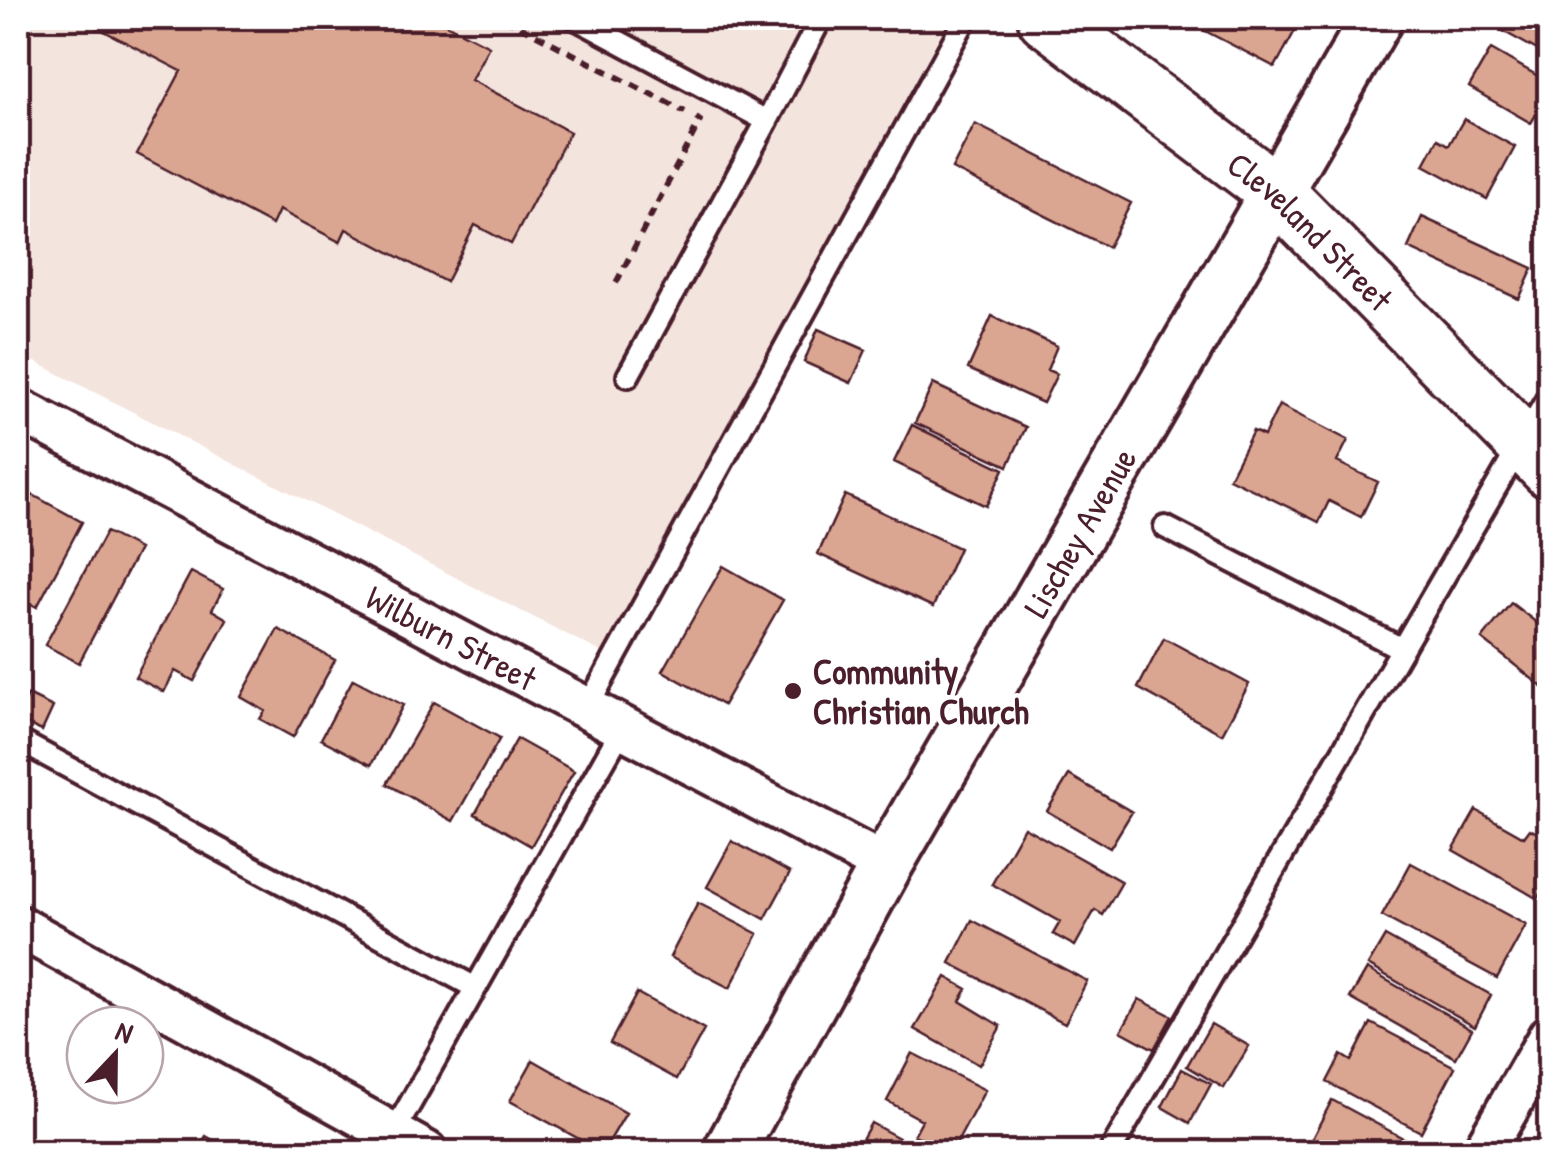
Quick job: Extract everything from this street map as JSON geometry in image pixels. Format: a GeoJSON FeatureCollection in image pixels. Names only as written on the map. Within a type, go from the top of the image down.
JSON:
{"type":"FeatureCollection","features":[{"type":"Feature","properties":{"kind":"main road","name":"Cleveland Street"},"geometry":{"type":"LineString","coordinates":[[1046,18],[1276,192],[1535,455]]}},
{"type":"Feature","properties":{"kind":"street","name":"Lischey Avenue"},"geometry":{"type":"LineString","coordinates":[[729,1152],[886,866],[1377,18]]}},
{"type":"Feature","properties":{"kind":"street","name":"Wilburn Street"},"geometry":{"type":"LineString","coordinates":[[18,409],[886,866]]}},
{"type":"Feature","properties":{"kind":"street"},"geometry":{"type":"LineString","coordinates":[[18,926],[409,1143]]}},
{"type":"Feature","properties":{"kind":"street"},"geometry":{"type":"LineString","coordinates":[[1483,1152],[1550,1035]]}},
{"type":"Feature","properties":{"kind":"lane"},"geometry":{"type":"LineString","coordinates":[[575,18],[767,121]]}},
{"type":"Feature","properties":{"kind":"lane"},"geometry":{"type":"LineString","coordinates":[[587,708],[966,18]]}},
{"type":"Feature","properties":{"kind":"lane"},"geometry":{"type":"LineString","coordinates":[[628,376],[818,19]]}},
{"type":"Feature","properties":{"kind":"lane"},"geometry":{"type":"LineString","coordinates":[[1110,1152],[1400,648],[1535,455],[1550,394]]}},
{"type":"Feature","properties":{"kind":"lane"},"geometry":{"type":"LineString","coordinates":[[1165,527],[1400,648]]}},
{"type":"Feature","properties":{"kind":"lane"},"geometry":{"type":"LineString","coordinates":[[409,1143],[474,986],[623,727]]}},
{"type":"Feature","properties":{"kind":"lane"},"geometry":{"type":"LineString","coordinates":[[18,740],[474,986]]}},
{"type":"Feature","properties":{"kind":"path"},"geometry":{"type":"LineString","coordinates":[[504,18],[700,121],[616,283]]}},
{"type":"Feature","properties":{"kind":"shaded area"},"geometry":{"type":"Polygon","coordinates":[[[18,18],[949,18],[605,654],[18,353],[18,18]]]}},
{"type":"Feature","properties":{"kind":"building"},"geometry":{"type":"Polygon","coordinates":[[[79,18],[434,18],[489,46],[471,80],[570,132],[511,244],[475,225],[446,282],[346,229],[340,242],[279,210],[272,225],[137,154],[181,71],[79,18]]]}},
{"type":"Feature","properties":{"kind":"building"},"geometry":{"type":"Polygon","coordinates":[[[1180,18],[1302,18],[1275,67],[1180,18]]]}},
{"type":"Feature","properties":{"kind":"building"},"geometry":{"type":"Polygon","coordinates":[[[1500,18],[1550,18],[1548,56],[1501,30],[1506,21],[1500,18]]]}},
{"type":"Feature","properties":{"kind":"building"},"geometry":{"type":"Polygon","coordinates":[[[1491,49],[1550,83],[1550,91],[1531,123],[1469,87],[1491,49]]]}},
{"type":"Feature","properties":{"kind":"building"},"geometry":{"type":"Polygon","coordinates":[[[1464,119],[1515,147],[1487,199],[1424,165],[1438,139],[1449,145],[1464,119]]]}},
{"type":"Feature","properties":{"kind":"building"},"geometry":{"type":"Polygon","coordinates":[[[975,124],[1131,203],[1108,247],[952,169],[975,124]]]}},
{"type":"Feature","properties":{"kind":"building"},"geometry":{"type":"Polygon","coordinates":[[[1422,217],[1533,268],[1519,299],[1408,248],[1422,217]]]}},
{"type":"Feature","properties":{"kind":"building"},"geometry":{"type":"Polygon","coordinates":[[[992,316],[1057,346],[1047,370],[1057,374],[1043,403],[968,369],[992,316]]]}},
{"type":"Feature","properties":{"kind":"building"},"geometry":{"type":"Polygon","coordinates":[[[818,329],[866,350],[851,383],[804,362],[818,329]]]}},
{"type":"Feature","properties":{"kind":"building"},"geometry":{"type":"Polygon","coordinates":[[[933,384],[1026,427],[1008,466],[915,423],[933,384]]]}},
{"type":"Feature","properties":{"kind":"building"},"geometry":{"type":"Polygon","coordinates":[[[1279,405],[1348,440],[1337,462],[1378,482],[1361,517],[1329,501],[1319,522],[1229,478],[1253,431],[1264,436],[1279,405]]]}},
{"type":"Feature","properties":{"kind":"building"},"geometry":{"type":"Polygon","coordinates":[[[912,425],[1004,469],[986,506],[894,462],[912,425]]]}},
{"type":"Feature","properties":{"kind":"building"},"geometry":{"type":"Polygon","coordinates":[[[33,495],[82,522],[37,607],[18,597],[18,525],[33,495]]]}},
{"type":"Feature","properties":{"kind":"building"},"geometry":{"type":"Polygon","coordinates":[[[845,495],[959,548],[933,607],[818,554],[845,495]]]}},
{"type":"Feature","properties":{"kind":"building"},"geometry":{"type":"Polygon","coordinates":[[[106,532],[139,549],[79,663],[45,645],[106,532]]]}},
{"type":"Feature","properties":{"kind":"building"},"geometry":{"type":"Polygon","coordinates":[[[723,566],[783,600],[723,705],[663,671],[723,566]]]}},
{"type":"Feature","properties":{"kind":"building"},"geometry":{"type":"Polygon","coordinates":[[[191,572],[223,589],[212,610],[227,619],[194,681],[175,671],[164,692],[135,677],[191,572]]]}},
{"type":"Feature","properties":{"kind":"building"},"geometry":{"type":"Polygon","coordinates":[[[1511,603],[1550,633],[1550,693],[1482,639],[1511,603]]]}},
{"type":"Feature","properties":{"kind":"building"},"geometry":{"type":"Polygon","coordinates":[[[278,629],[335,660],[293,737],[260,719],[265,711],[241,697],[278,629]]]}},
{"type":"Feature","properties":{"kind":"building"},"geometry":{"type":"Polygon","coordinates":[[[1164,638],[1249,684],[1222,734],[1138,688],[1164,638]]]}},
{"type":"Feature","properties":{"kind":"building"},"geometry":{"type":"Polygon","coordinates":[[[353,679],[403,705],[371,765],[321,739],[353,679]]]}},
{"type":"Feature","properties":{"kind":"building"},"geometry":{"type":"Polygon","coordinates":[[[28,695],[53,707],[42,731],[18,720],[28,695]]]}},
{"type":"Feature","properties":{"kind":"building"},"geometry":{"type":"Polygon","coordinates":[[[434,702],[500,738],[453,821],[387,784],[434,702]]]}},
{"type":"Feature","properties":{"kind":"building"},"geometry":{"type":"Polygon","coordinates":[[[517,739],[574,771],[531,846],[475,814],[517,739]]]}},
{"type":"Feature","properties":{"kind":"building"},"geometry":{"type":"Polygon","coordinates":[[[1069,775],[1132,812],[1110,848],[1047,811],[1069,775]]]}},
{"type":"Feature","properties":{"kind":"building"},"geometry":{"type":"Polygon","coordinates":[[[1550,784],[1550,816],[1536,809],[1550,784]]]}},
{"type":"Feature","properties":{"kind":"building"},"geometry":{"type":"Polygon","coordinates":[[[1476,810],[1524,837],[1530,829],[1550,840],[1550,878],[1538,899],[1453,850],[1476,810]]]}},
{"type":"Feature","properties":{"kind":"building"},"geometry":{"type":"Polygon","coordinates":[[[1024,827],[1122,882],[1103,915],[1095,910],[1075,946],[1053,934],[1060,922],[992,884],[1024,827]]]}},
{"type":"Feature","properties":{"kind":"building"},"geometry":{"type":"Polygon","coordinates":[[[732,841],[790,873],[765,919],[707,887],[732,841]]]}},
{"type":"Feature","properties":{"kind":"building"},"geometry":{"type":"Polygon","coordinates":[[[1411,863],[1526,925],[1497,978],[1382,916],[1411,863]]]}},
{"type":"Feature","properties":{"kind":"building"},"geometry":{"type":"Polygon","coordinates":[[[698,903],[758,934],[730,988],[670,957],[698,903]]]}},
{"type":"Feature","properties":{"kind":"building"},"geometry":{"type":"Polygon","coordinates":[[[972,920],[1087,981],[1065,1023],[950,963],[972,920]]]}},
{"type":"Feature","properties":{"kind":"building"},"geometry":{"type":"Polygon","coordinates":[[[1385,936],[1491,995],[1475,1026],[1368,965],[1385,936]]]}},
{"type":"Feature","properties":{"kind":"building"},"geometry":{"type":"Polygon","coordinates":[[[1367,969],[1472,1029],[1456,1058],[1350,998],[1367,969]]]}},
{"type":"Feature","properties":{"kind":"building"},"geometry":{"type":"Polygon","coordinates":[[[946,977],[967,989],[960,1001],[1001,1026],[979,1065],[915,1029],[946,977]]]}},
{"type":"Feature","properties":{"kind":"building"},"geometry":{"type":"Polygon","coordinates":[[[637,993],[704,1030],[677,1079],[610,1043],[637,993]]]}},
{"type":"Feature","properties":{"kind":"building"},"geometry":{"type":"Polygon","coordinates":[[[1139,999],[1172,1016],[1154,1049],[1121,1031],[1139,999]]]}},
{"type":"Feature","properties":{"kind":"building"},"geometry":{"type":"Polygon","coordinates":[[[1371,1023],[1455,1067],[1421,1132],[1327,1082],[1341,1055],[1351,1061],[1371,1023]]]}},
{"type":"Feature","properties":{"kind":"building"},"geometry":{"type":"Polygon","coordinates":[[[1211,1024],[1249,1046],[1224,1088],[1187,1066],[1211,1024]]]}},
{"type":"Feature","properties":{"kind":"building"},"geometry":{"type":"Polygon","coordinates":[[[912,1053],[985,1090],[952,1152],[914,1135],[922,1120],[887,1101],[912,1053]]]}},
{"type":"Feature","properties":{"kind":"building"},"geometry":{"type":"Polygon","coordinates":[[[533,1060],[626,1113],[603,1152],[510,1101],[533,1060]]]}},
{"type":"Feature","properties":{"kind":"building"},"geometry":{"type":"Polygon","coordinates":[[[1182,1069],[1211,1084],[1190,1123],[1162,1107],[1182,1069]]]}},
{"type":"Feature","properties":{"kind":"building"},"geometry":{"type":"Polygon","coordinates":[[[1332,1100],[1416,1145],[1412,1152],[1305,1152],[1332,1100]]]}},
{"type":"Feature","properties":{"kind":"building"},"geometry":{"type":"Polygon","coordinates":[[[871,1123],[925,1152],[855,1152],[871,1123]]]}},
{"type":"Feature","properties":{"kind":"building"},"geometry":{"type":"Polygon","coordinates":[[[206,1136],[234,1152],[196,1152],[206,1136]]]}},
{"type":"Feature","properties":{"kind":"place","name":"Community Christian Church"},"geometry":{"type":"Point","coordinates":[793,691]}}]}
